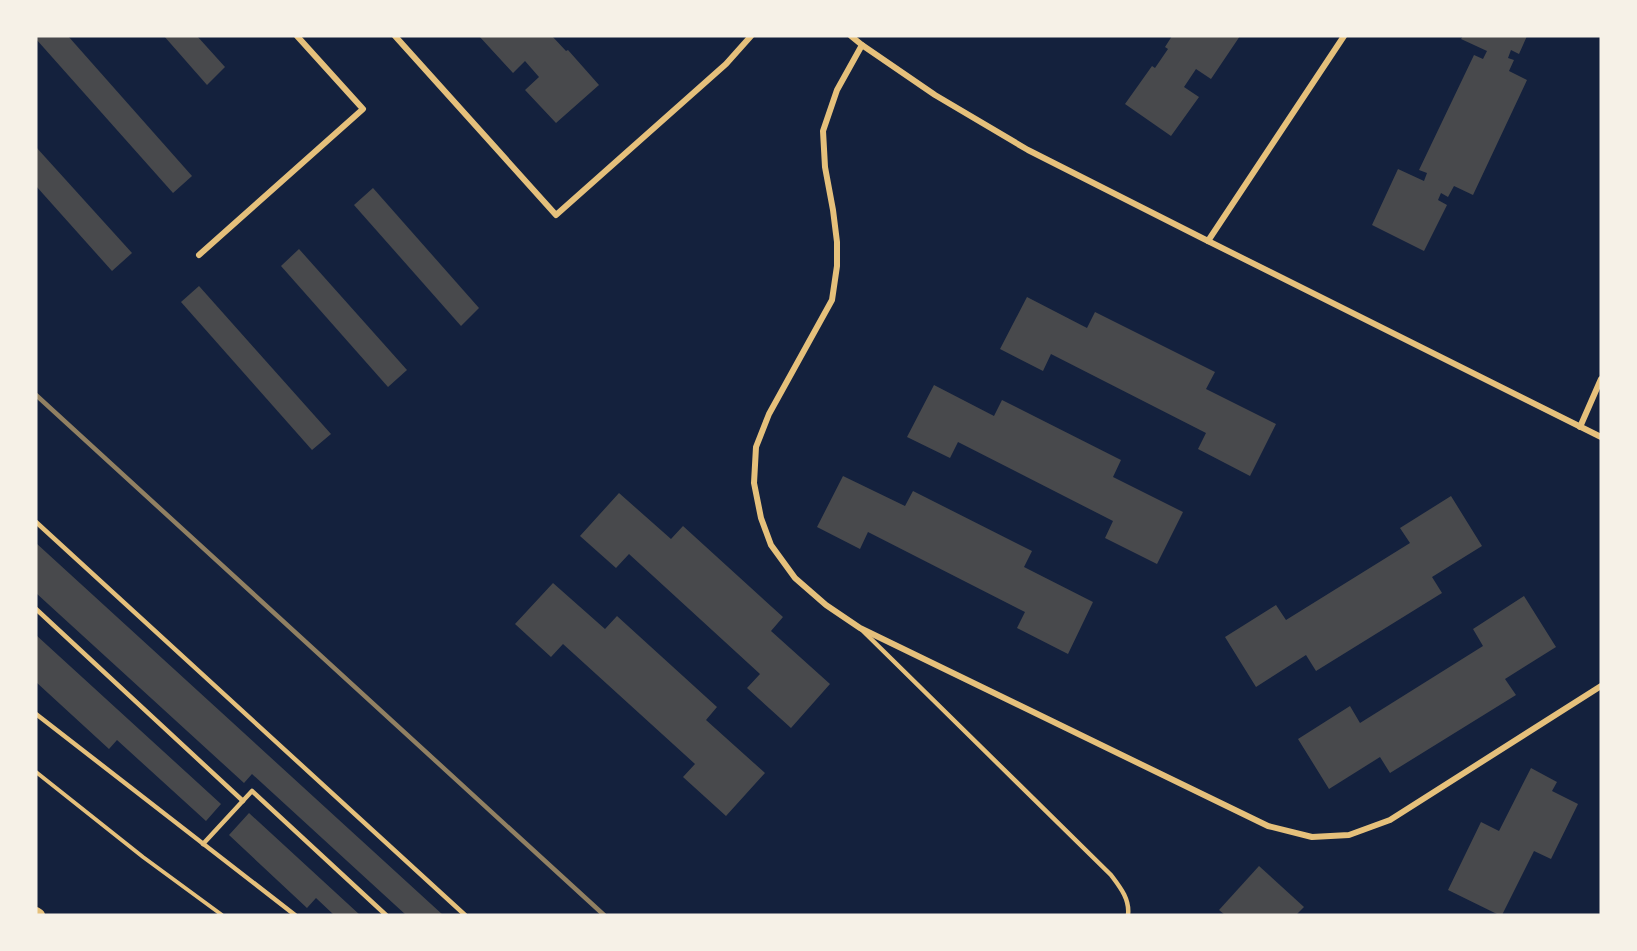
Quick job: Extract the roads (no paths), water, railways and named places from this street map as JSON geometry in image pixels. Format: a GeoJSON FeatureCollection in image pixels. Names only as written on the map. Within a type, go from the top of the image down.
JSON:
{"type":"FeatureCollection","features":[{"type":"Feature","properties":{"kind":"street"},"geometry":{"type":"LineString","coordinates":[[199,255],[363,109],[297,36]]}},
{"type":"Feature","properties":{"kind":"street"},"geometry":{"type":"LineString","coordinates":[[396,36],[556,214],[726,64],[751,36]]}},
{"type":"Feature","properties":{"kind":"street"},"geometry":{"type":"LineString","coordinates":[[851,36],[935,95],[1028,150],[1601,437]]}},
{"type":"Feature","properties":{"kind":"street"},"geometry":{"type":"LineString","coordinates":[[1208,241],[1344,36]]}},
{"type":"Feature","properties":{"kind":"street"},"geometry":{"type":"LineString","coordinates":[[862,45],[837,90],[823,131],[825,167],[837,242],[837,266],[831,300],[769,414],[756,447],[754,483],[761,518],[771,545],[802,585],[860,628],[1268,826],[1312,837],[1349,835],[1390,820],[1601,686]]}},
{"type":"Feature","properties":{"kind":"street"},"geometry":{"type":"LineString","coordinates":[[1580,427],[1601,379]]}},
{"type":"Feature","properties":{"kind":"lane"},"geometry":{"type":"LineString","coordinates":[[36,522],[465,915]]}},
{"type":"Feature","properties":{"kind":"lane"},"geometry":{"type":"LineString","coordinates":[[36,609],[243,801]]}},
{"type":"Feature","properties":{"kind":"lane"},"geometry":{"type":"LineString","coordinates":[[860,628],[1111,875],[1122,891],[1129,908],[1128,915]]}},
{"type":"Feature","properties":{"kind":"lane"},"geometry":{"type":"LineString","coordinates":[[36,714],[295,915]]}},
{"type":"Feature","properties":{"kind":"lane"},"geometry":{"type":"LineString","coordinates":[[203,844],[252,791],[386,915]]}},
{"type":"Feature","properties":{"kind":"railway"},"geometry":{"type":"LineString","coordinates":[[36,395],[604,915]]}}]}
